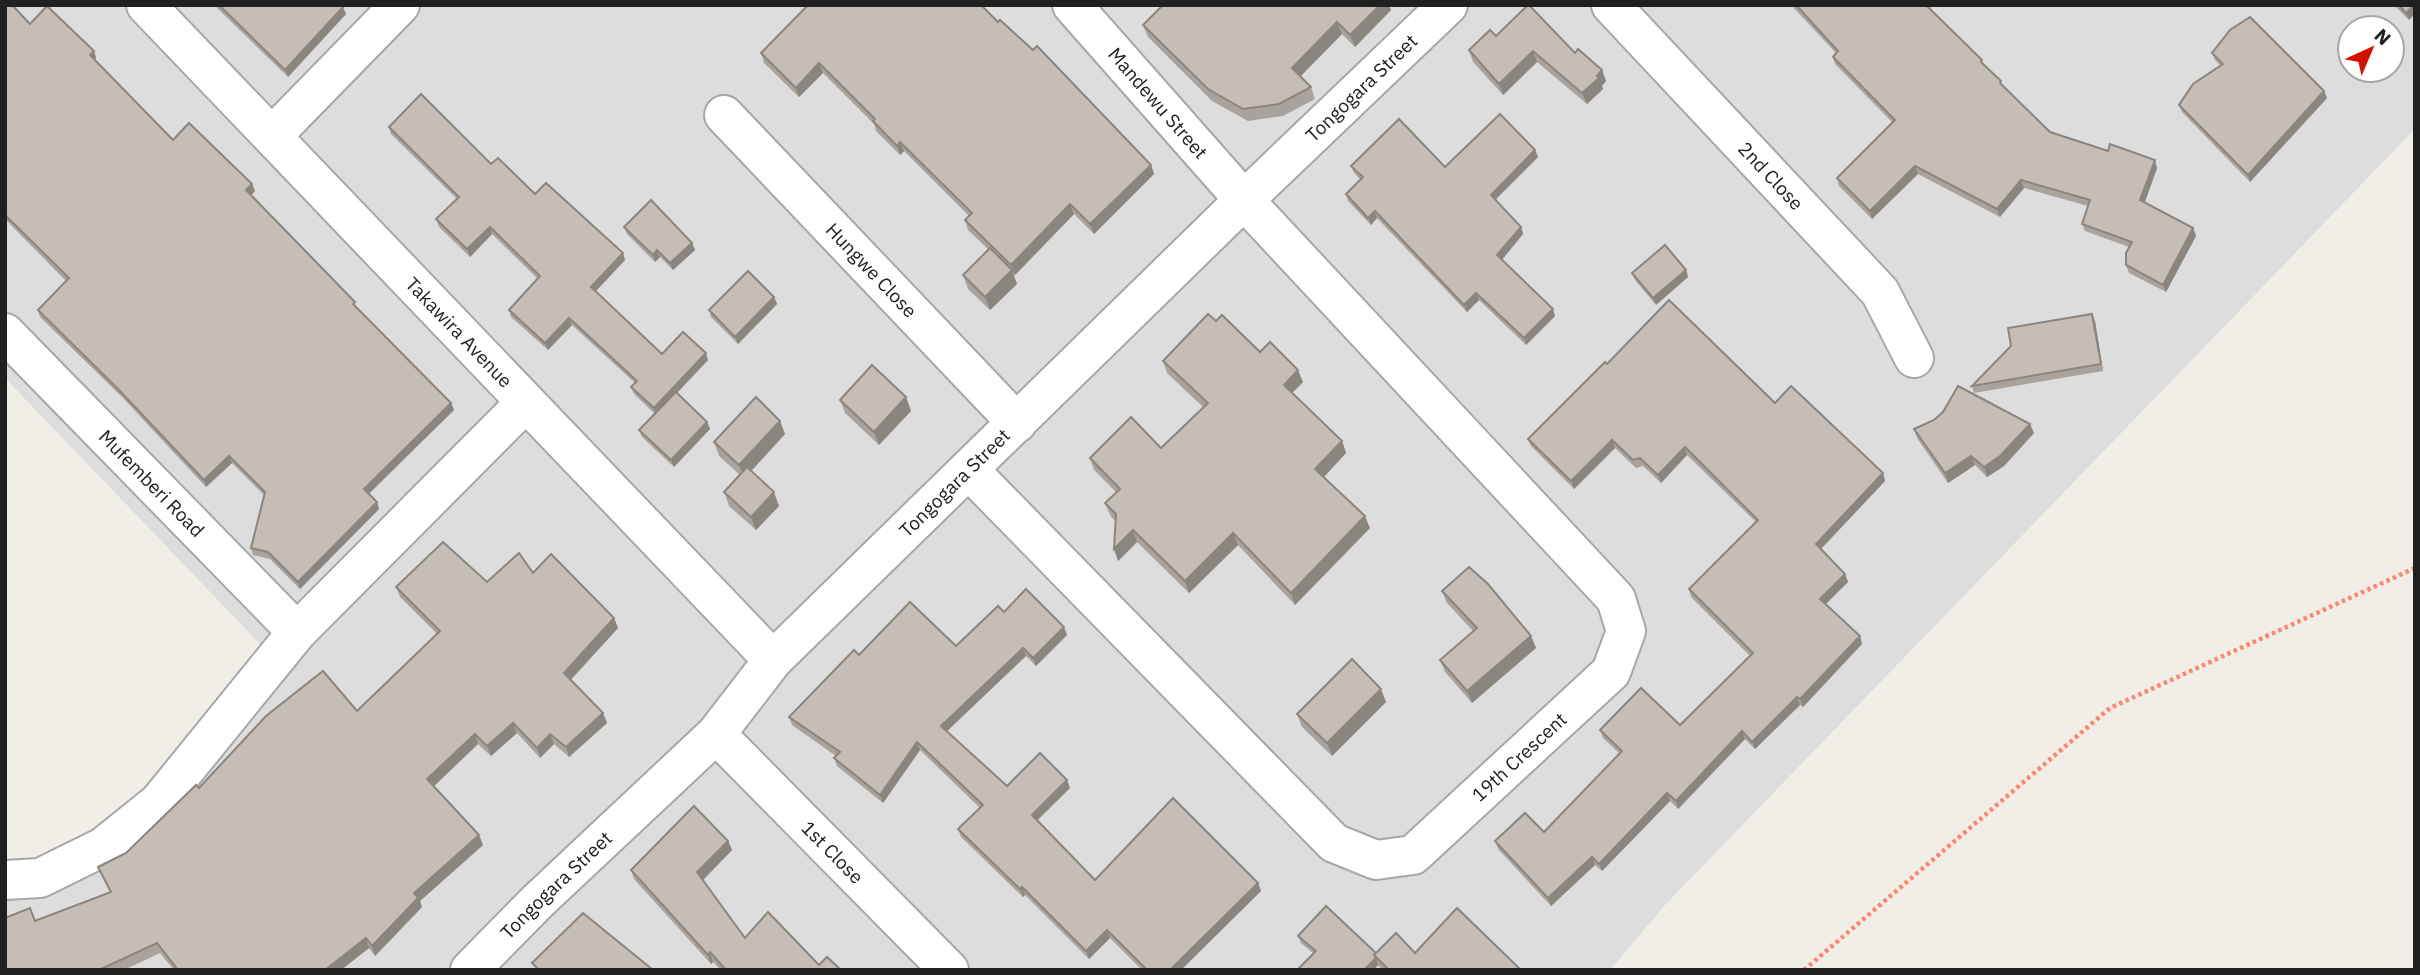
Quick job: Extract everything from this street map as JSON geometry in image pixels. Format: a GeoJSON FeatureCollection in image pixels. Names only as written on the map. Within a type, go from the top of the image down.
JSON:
{"type":"FeatureCollection","features":[{"type":"Feature","properties":{"kind":"street","name":"Takawira Avenue"},"geometry":{"type":"LineString","coordinates":[[146,5],[273,135],[525,404],[773,660]]}},
{"type":"Feature","properties":{"kind":"street"},"geometry":{"type":"LineString","coordinates":[[273,135],[400,5]]}},
{"type":"Feature","properties":{"kind":"street","name":"Mandewu Street"},"geometry":{"type":"LineString","coordinates":[[1072,5],[1244,200]]}},
{"type":"Feature","properties":{"kind":"street","name":"Tongogara Street"},"geometry":{"type":"LineString","coordinates":[[470,970],[537,902],[716,734],[773,660],[1244,200],[1448,5]]}},
{"type":"Feature","properties":{"kind":"street","name":"2nd Close"},"geometry":{"type":"LineString","coordinates":[[1611,5],[1880,292],[1914,358]]}},
{"type":"Feature","properties":{"kind":"street","name":"Hungwe Close"},"geometry":{"type":"LineString","coordinates":[[724,115],[1017,423]]}},
{"type":"Feature","properties":{"kind":"street","name":"19th Crescent"},"geometry":{"type":"LineString","coordinates":[[969,470],[1334,843],[1376,860],[1413,855],[1611,672],[1626,631],[1616,599],[1244,200]]}},
{"type":"Feature","properties":{"kind":"street","name":"Mufemberi Road"},"geometry":{"type":"LineString","coordinates":[[5,333],[297,632]]}},
{"type":"Feature","properties":{"kind":"street"},"geometry":{"type":"LineString","coordinates":[[5,880],[40,878],[103,847],[159,802],[297,632],[525,404]]}},
{"type":"Feature","properties":{"kind":"street","name":"1st Close"},"geometry":{"type":"LineString","coordinates":[[716,734],[949,970]]}},
{"type":"Feature","properties":{"kind":"path"},"geometry":{"type":"LineString","coordinates":[[1804,970],[2109,708],[2415,568]]}},
{"type":"Feature","properties":{"kind":"shaded area"},"geometry":{"type":"Polygon","coordinates":[[[5,5],[2415,5],[2415,129],[1666,904],[1610,970],[5,970],[5,860],[81,853],[286,671],[5,378],[5,5]]]}},
{"type":"Feature","properties":{"kind":"building"},"geometry":{"type":"Polygon","coordinates":[[[5,5],[12,5],[30,24],[47,6],[94,51],[90,55],[173,140],[189,123],[252,184],[246,190],[451,403],[364,489],[377,502],[298,582],[268,552],[251,548],[265,492],[229,456],[204,480],[38,310],[69,278],[5,215],[5,5]]]}},
{"type":"Feature","properties":{"kind":"building"},"geometry":{"type":"Polygon","coordinates":[[[219,5],[341,5],[343,7],[285,70],[219,5]]]}},
{"type":"Feature","properties":{"kind":"building"},"geometry":{"type":"Polygon","coordinates":[[[808,5],[981,5],[1033,50],[1037,46],[1151,165],[1090,224],[1070,204],[1011,265],[965,220],[972,213],[900,142],[897,146],[873,121],[875,119],[819,63],[796,88],[761,53],[808,5]]]}},
{"type":"Feature","properties":{"kind":"building"},"geometry":{"type":"Polygon","coordinates":[[[1163,5],[1380,5],[1350,35],[1337,22],[1292,68],[1311,87],[1279,104],[1243,109],[1208,89],[1143,25],[1163,5]]]}},
{"type":"Feature","properties":{"kind":"building"},"geometry":{"type":"Polygon","coordinates":[[[1528,5],[1575,53],[1578,49],[1602,70],[1597,76],[1599,78],[1582,93],[1533,51],[1499,84],[1469,50],[1490,30],[1496,36],[1528,5]]]}},
{"type":"Feature","properties":{"kind":"building"},"geometry":{"type":"Polygon","coordinates":[[[1796,5],[1926,5],[2050,132],[2108,151],[2110,144],[2155,160],[2140,200],[2193,228],[2163,285],[2126,265],[2126,253],[2132,242],[2082,224],[2090,200],[2021,180],[1997,209],[1915,166],[1870,211],[1837,178],[1895,120],[1833,57],[1838,51],[1796,5]]]}},
{"type":"Feature","properties":{"kind":"building"},"geometry":{"type":"Polygon","coordinates":[[[2399,5],[2414,5],[2406,13],[2399,5]]]}},
{"type":"Feature","properties":{"kind":"building"},"geometry":{"type":"Polygon","coordinates":[[[2250,17],[2324,91],[2248,175],[2179,105],[2193,84],[2223,64],[2212,53],[2230,30],[2250,17]]]}},
{"type":"Feature","properties":{"kind":"building"},"geometry":{"type":"Polygon","coordinates":[[[421,94],[491,164],[498,158],[535,194],[546,183],[623,253],[591,287],[662,354],[683,332],[706,353],[654,408],[631,387],[637,381],[569,318],[545,343],[509,310],[540,276],[490,227],[467,249],[436,219],[459,197],[389,127],[421,94]]]}},
{"type":"Feature","properties":{"kind":"building"},"geometry":{"type":"Polygon","coordinates":[[[1500,114],[1535,150],[1491,195],[1521,227],[1497,255],[1553,309],[1524,338],[1476,293],[1464,305],[1375,211],[1368,218],[1346,194],[1363,177],[1351,166],[1399,119],[1445,167],[1500,114]]]}},
{"type":"Feature","properties":{"kind":"building"},"geometry":{"type":"Polygon","coordinates":[[[651,200],[692,243],[670,263],[657,250],[653,255],[624,227],[651,200]]]}},
{"type":"Feature","properties":{"kind":"building"},"geometry":{"type":"Polygon","coordinates":[[[1665,245],[1686,270],[1653,298],[1632,273],[1665,245]]]}},
{"type":"Feature","properties":{"kind":"building"},"geometry":{"type":"Polygon","coordinates":[[[990,248],[1012,270],[985,297],[963,275],[990,248]]]}},
{"type":"Feature","properties":{"kind":"building"},"geometry":{"type":"Polygon","coordinates":[[[748,271],[774,297],[735,337],[709,310],[748,271]]]}},
{"type":"Feature","properties":{"kind":"building"},"geometry":{"type":"Polygon","coordinates":[[[1669,300],[1775,403],[1791,386],[1883,473],[1816,544],[1845,574],[1820,599],[1860,636],[1800,699],[1797,697],[1752,742],[1742,731],[1676,801],[1667,793],[1599,864],[1592,857],[1548,898],[1495,841],[1525,813],[1544,832],[1622,751],[1600,730],[1641,688],[1680,725],[1753,653],[1689,589],[1758,520],[1685,447],[1658,475],[1640,458],[1633,460],[1612,440],[1571,481],[1528,439],[1669,300]]]}},
{"type":"Feature","properties":{"kind":"building"},"geometry":{"type":"Polygon","coordinates":[[[1208,314],[1216,321],[1222,315],[1260,352],[1270,342],[1298,370],[1284,385],[1342,441],[1315,469],[1365,516],[1291,593],[1233,533],[1185,581],[1133,530],[1114,549],[1116,514],[1105,503],[1120,489],[1090,458],[1131,417],[1161,448],[1208,403],[1163,361],[1208,314]]]}},
{"type":"Feature","properties":{"kind":"building"},"geometry":{"type":"Polygon","coordinates":[[[2092,314],[2101,364],[1972,386],[2011,346],[2008,328],[2092,314]]]}},
{"type":"Feature","properties":{"kind":"building"},"geometry":{"type":"Polygon","coordinates":[[[872,365],[906,397],[874,432],[840,400],[872,365]]]}},
{"type":"Feature","properties":{"kind":"building"},"geometry":{"type":"Polygon","coordinates":[[[1958,386],[2030,424],[2000,456],[1984,467],[1971,456],[1945,473],[1914,429],[1934,420],[1943,412],[1958,386]]]}},
{"type":"Feature","properties":{"kind":"building"},"geometry":{"type":"Polygon","coordinates":[[[676,392],[707,422],[671,460],[639,430],[676,392]]]}},
{"type":"Feature","properties":{"kind":"building"},"geometry":{"type":"Polygon","coordinates":[[[756,397],[780,421],[739,465],[714,442],[756,397]]]}},
{"type":"Feature","properties":{"kind":"building"},"geometry":{"type":"Polygon","coordinates":[[[747,467],[774,492],[751,517],[724,492],[747,467]]]}},
{"type":"Feature","properties":{"kind":"building"},"geometry":{"type":"Polygon","coordinates":[[[443,542],[487,582],[519,553],[533,573],[551,554],[614,618],[564,673],[603,713],[566,747],[550,734],[537,748],[513,723],[487,746],[475,734],[427,779],[479,835],[414,893],[418,898],[372,946],[366,938],[325,970],[178,970],[157,943],[99,970],[5,970],[5,918],[30,908],[35,921],[111,892],[98,867],[126,853],[196,785],[199,788],[266,716],[323,671],[357,711],[440,631],[396,587],[443,542]]]}},
{"type":"Feature","properties":{"kind":"building"},"geometry":{"type":"Polygon","coordinates":[[[1469,567],[1488,584],[1531,636],[1467,691],[1440,660],[1477,628],[1442,591],[1469,567]]]}},
{"type":"Feature","properties":{"kind":"building"},"geometry":{"type":"Polygon","coordinates":[[[1026,589],[1064,627],[1033,658],[1023,648],[941,726],[1007,786],[1040,753],[1067,780],[1032,815],[1095,880],[1173,798],[1258,883],[1170,970],[1147,970],[1107,930],[1086,951],[1022,887],[1020,889],[958,829],[983,805],[917,742],[880,795],[834,758],[840,752],[789,717],[854,650],[859,655],[910,602],[956,646],[998,606],[1004,612],[1026,589]]]}},
{"type":"Feature","properties":{"kind":"building"},"geometry":{"type":"Polygon","coordinates":[[[1352,659],[1381,689],[1327,743],[1297,714],[1352,659]]]}},
{"type":"Feature","properties":{"kind":"building"},"geometry":{"type":"Polygon","coordinates":[[[694,806],[728,841],[697,872],[745,938],[768,912],[819,965],[827,957],[841,970],[726,970],[710,952],[708,955],[631,870],[694,806]]]}},
{"type":"Feature","properties":{"kind":"building"},"geometry":{"type":"Polygon","coordinates":[[[1326,906],[1376,953],[1376,958],[1364,970],[1297,970],[1316,951],[1298,936],[1326,906]]]}},
{"type":"Feature","properties":{"kind":"building"},"geometry":{"type":"Polygon","coordinates":[[[1457,908],[1521,970],[1389,970],[1374,955],[1396,933],[1415,953],[1457,908]]]}},
{"type":"Feature","properties":{"kind":"building"},"geometry":{"type":"Polygon","coordinates":[[[583,913],[653,970],[539,970],[532,963],[583,913]]]}}]}
